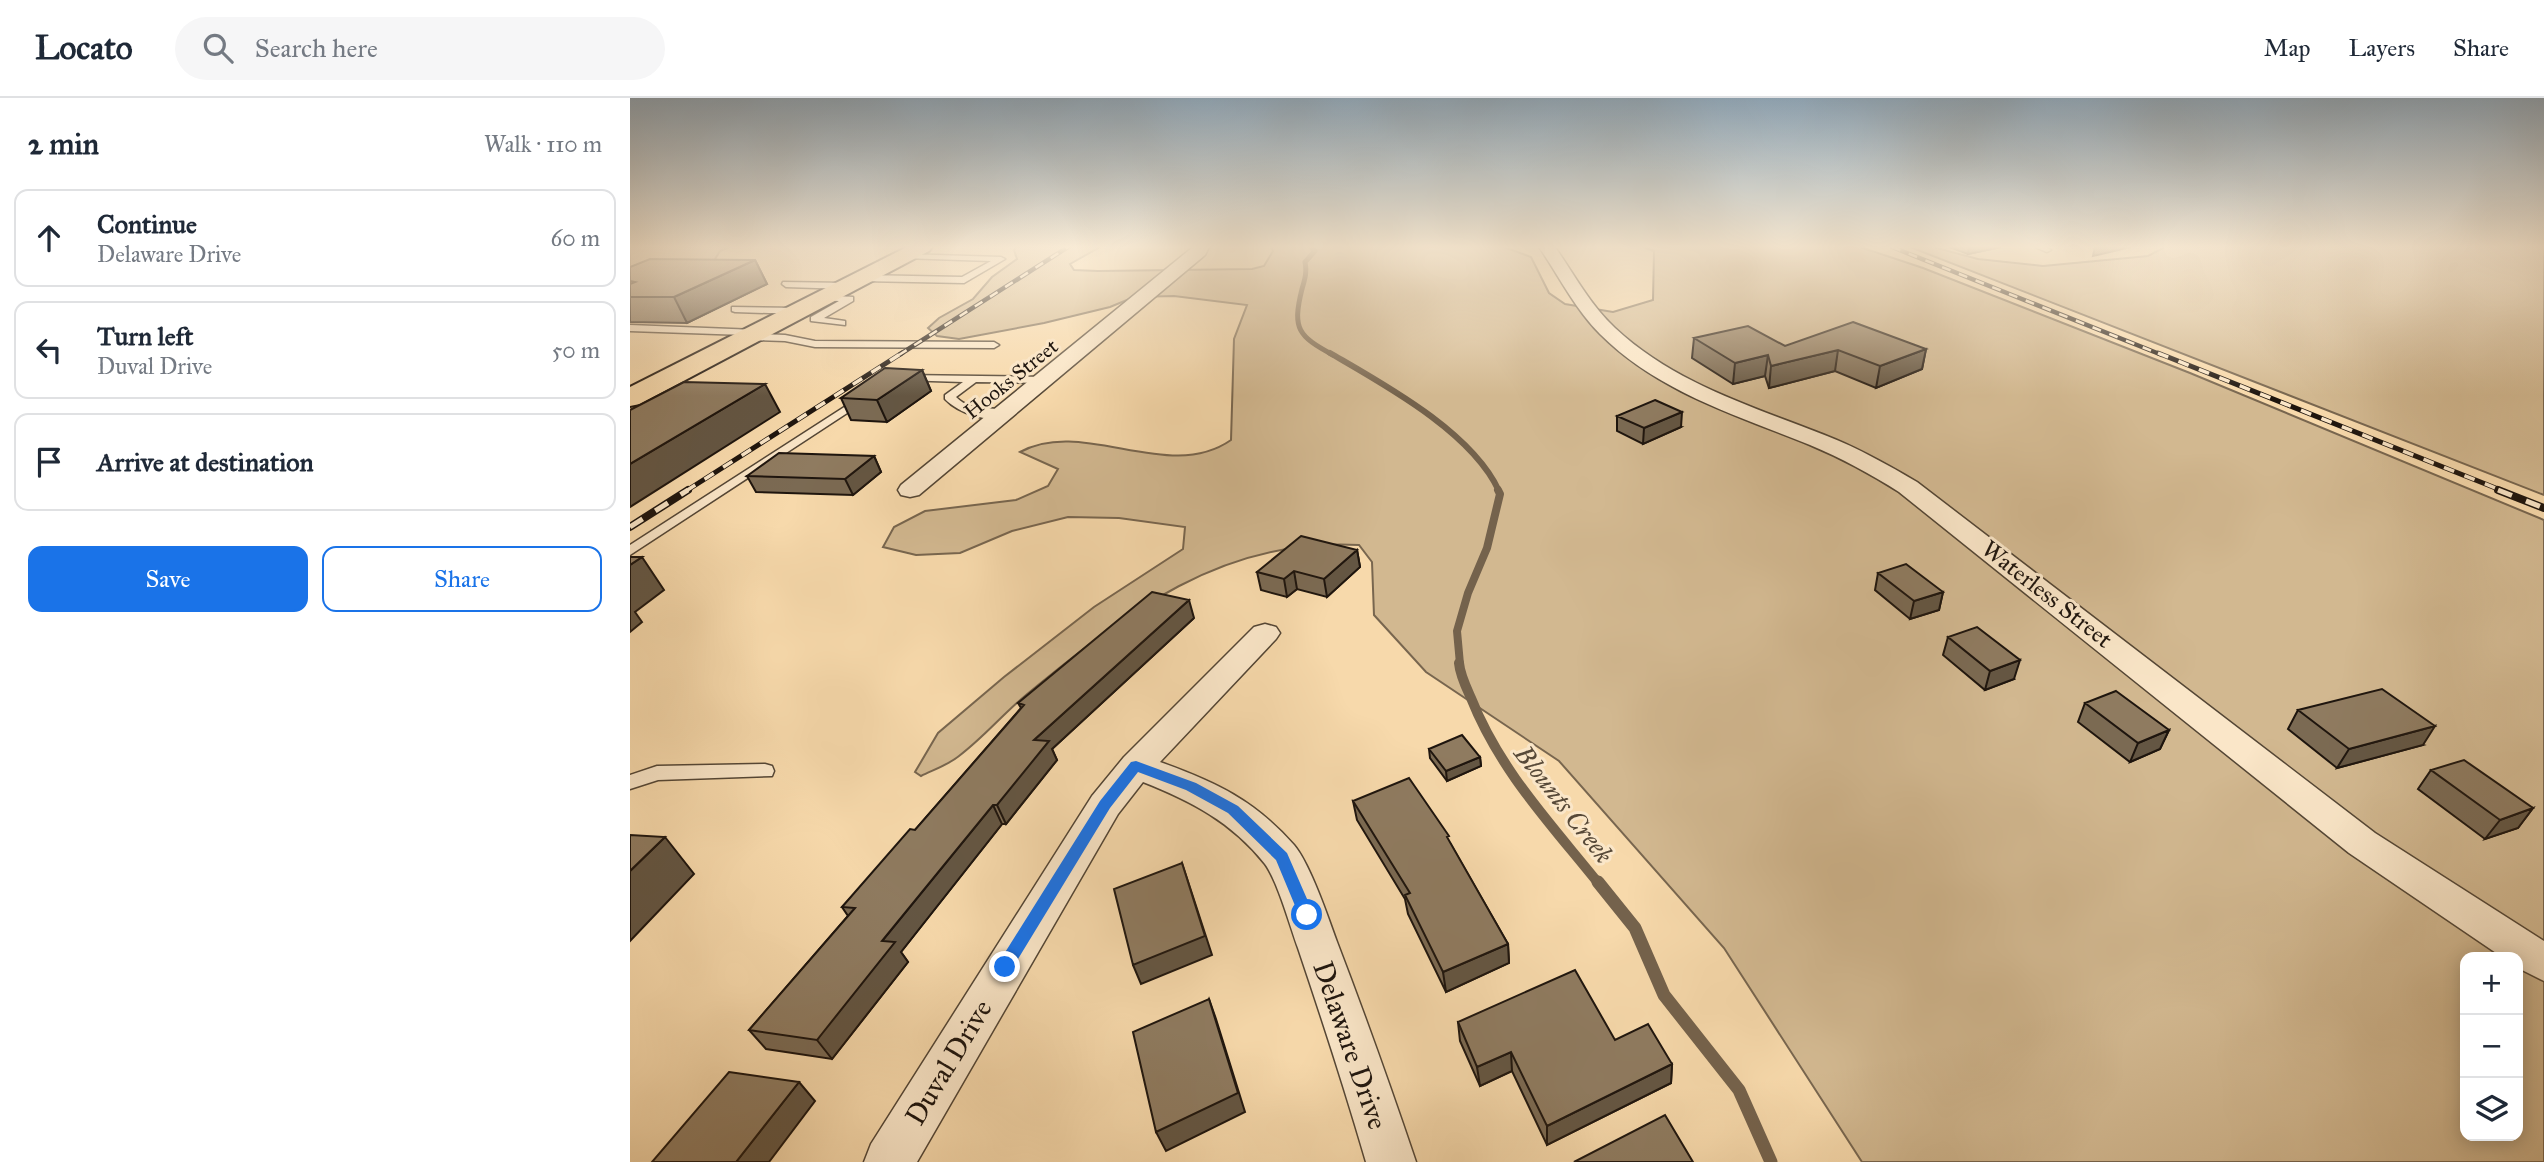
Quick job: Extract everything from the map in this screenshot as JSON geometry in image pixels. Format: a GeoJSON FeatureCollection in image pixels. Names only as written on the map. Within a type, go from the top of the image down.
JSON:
{"type":"FeatureCollection","features":[{"type":"Feature","properties":{"kind":"main road"},"geometry":{"type":"LineString","coordinates":[[631,397],[823,298]]}},
{"type":"Feature","properties":{"kind":"street","name":"Hooks Street"},"geometry":{"type":"LineString","coordinates":[[910,490],[1147,297]]}},
{"type":"Feature","properties":{"kind":"street","name":"Waterless Street"},"geometry":{"type":"LineString","coordinates":[[1580,297],[1592,314],[1615,337],[1647,362],[1707,396],[1849,454],[1908,486],[2362,843],[2544,963]]}},
{"type":"Feature","properties":{"kind":"street","name":"Duval Drive"},"geometry":{"type":"LineString","coordinates":[[889,1162],[1105,805],[1136,765],[1265,633]]}},
{"type":"Feature","properties":{"kind":"street","name":"Delaware Drive"},"geometry":{"type":"LineString","coordinates":[[1136,765],[1191,787],[1233,809],[1282,857],[1307,915],[1360,1064],[1391,1162]]}},
{"type":"Feature","properties":{"kind":"lane"},"geometry":{"type":"LineString","coordinates":[[823,298],[850,299],[814,320],[842,323]]}},
{"type":"Feature","properties":{"kind":"lane"},"geometry":{"type":"LineString","coordinates":[[735,309],[799,311]]}},
{"type":"Feature","properties":{"kind":"lane"},"geometry":{"type":"LineString","coordinates":[[630,328],[753,335],[816,344],[995,345]]}},
{"type":"Feature","properties":{"kind":"lane"},"geometry":{"type":"LineString","coordinates":[[894,377],[1045,380]]}},
{"type":"Feature","properties":{"kind":"lane"},"geometry":{"type":"LineString","coordinates":[[974,379],[949,397],[957,407],[972,413],[1004,414]]}},
{"type":"Feature","properties":{"kind":"lane"},"geometry":{"type":"LineString","coordinates":[[630,551],[871,393]]}},
{"type":"Feature","properties":{"kind":"lane"},"geometry":{"type":"LineString","coordinates":[[630,782],[657,772],[765,771]]}},
{"type":"Feature","properties":{"kind":"shaded area"},"geometry":{"type":"Polygon","coordinates":[[[975,297],[1148,297],[1134,297],[1110,307],[1044,323],[959,339],[937,336],[928,328],[939,318],[975,297]]]}},
{"type":"Feature","properties":{"kind":"shaded area"},"geometry":{"type":"Polygon","coordinates":[[[1179,297],[1554,297],[1565,304],[1613,312],[1653,300],[1653,297],[1996,297],[2190,373],[2544,520],[2544,1162],[1862,1162],[1724,948],[1559,761],[1426,672],[1374,615],[1372,562],[1359,545],[1309,546],[1263,554],[1220,567],[1179,586],[1139,609],[1063,665],[955,759],[921,776],[915,772],[938,733],[1004,677],[1094,607],[1183,549],[1185,527],[1119,518],[1068,517],[1012,531],[960,553],[916,555],[883,547],[894,527],[925,511],[1016,500],[1048,486],[1058,469],[1020,452],[1045,443],[1098,444],[1180,456],[1206,452],[1231,440],[1234,339],[1247,305],[1179,297]]]}},
{"type":"Feature","properties":{"kind":"shaded area"},"geometry":{"type":"Polygon","coordinates":[[[2037,297],[2544,297],[2544,495],[2037,297]]]}},
{"type":"Feature","properties":{"kind":"building"},"geometry":{"type":"Polygon","coordinates":[[[1853,322],[1926,349],[1880,366],[1838,350],[1771,366],[1768,355],[1735,363],[1694,338],[1748,326],[1785,346],[1853,322]]]}},
{"type":"Feature","properties":{"kind":"building"},"geometry":{"type":"Polygon","coordinates":[[[885,368],[922,370],[877,400],[841,398],[885,368]]]}},
{"type":"Feature","properties":{"kind":"building"},"geometry":{"type":"Polygon","coordinates":[[[684,382],[765,384],[630,464],[630,410],[684,382]]]}},
{"type":"Feature","properties":{"kind":"building"},"geometry":{"type":"Polygon","coordinates":[[[1655,400],[1682,412],[1644,428],[1617,416],[1655,400]]]}},
{"type":"Feature","properties":{"kind":"building"},"geometry":{"type":"Polygon","coordinates":[[[779,453],[874,456],[845,479],[747,476],[779,453]]]}},
{"type":"Feature","properties":{"kind":"building"},"geometry":{"type":"Polygon","coordinates":[[[1301,536],[1357,550],[1324,579],[1294,571],[1284,579],[1257,572],[1301,536]]]}},
{"type":"Feature","properties":{"kind":"building"},"geometry":{"type":"Polygon","coordinates":[[[630,557],[642,557],[630,565],[630,557]]]}},
{"type":"Feature","properties":{"kind":"building"},"geometry":{"type":"Polygon","coordinates":[[[1906,564],[1943,592],[1914,601],[1878,573],[1906,564]]]}},
{"type":"Feature","properties":{"kind":"building"},"geometry":{"type":"Polygon","coordinates":[[[1152,592],[1189,600],[1034,740],[1049,741],[882,941],[895,942],[817,1040],[749,1030],[855,908],[842,907],[910,829],[915,830],[1024,705],[1018,703],[1152,592]]]}},
{"type":"Feature","properties":{"kind":"building"},"geometry":{"type":"Polygon","coordinates":[[[1977,627],[2020,660],[1990,671],[1948,637],[1977,627]]]}},
{"type":"Feature","properties":{"kind":"building"},"geometry":{"type":"Polygon","coordinates":[[[2382,689],[2435,726],[2349,749],[2298,710],[2382,689]]]}},
{"type":"Feature","properties":{"kind":"building"},"geometry":{"type":"Polygon","coordinates":[[[2116,691],[2169,730],[2138,743],[2085,703],[2116,691]]]}},
{"type":"Feature","properties":{"kind":"building"},"geometry":{"type":"Polygon","coordinates":[[[1462,735],[1480,757],[1446,771],[1429,749],[1462,735]]]}},
{"type":"Feature","properties":{"kind":"building"},"geometry":{"type":"Polygon","coordinates":[[[2464,760],[2533,808],[2500,820],[2431,770],[2464,760]]]}},
{"type":"Feature","properties":{"kind":"building"},"geometry":{"type":"Polygon","coordinates":[[[1409,778],[1449,836],[1447,837],[1508,944],[1443,972],[1405,895],[1410,893],[1353,801],[1409,778]]]}},
{"type":"Feature","properties":{"kind":"building"},"geometry":{"type":"Polygon","coordinates":[[[630,835],[665,837],[630,871],[630,835]]]}},
{"type":"Feature","properties":{"kind":"building"},"geometry":{"type":"Polygon","coordinates":[[[1182,863],[1205,936],[1133,965],[1114,889],[1182,863]]]}},
{"type":"Feature","properties":{"kind":"building"},"geometry":{"type":"Polygon","coordinates":[[[1575,970],[1615,1040],[1648,1024],[1672,1064],[1547,1126],[1511,1052],[1477,1067],[1458,1022],[1575,970]]]}},
{"type":"Feature","properties":{"kind":"building"},"geometry":{"type":"Polygon","coordinates":[[[1209,999],[1238,1093],[1156,1132],[1133,1032],[1209,999]]]}},
{"type":"Feature","properties":{"kind":"building"},"geometry":{"type":"Polygon","coordinates":[[[729,1072],[799,1082],[736,1162],[652,1162],[729,1072]]]}},
{"type":"Feature","properties":{"kind":"building"},"geometry":{"type":"Polygon","coordinates":[[[1665,1115],[1693,1162],[1574,1162],[1665,1115]]]}},
{"type":"Feature","properties":{"kind":"waterway","name":"Blounts Creek"},"geometry":{"type":"LineString","coordinates":[[1300,297],[1298,322],[1301,330],[1312,342],[1333,355]]}},
{"type":"Feature","properties":{"kind":"waterway","name":"Blounts Creek"},"geometry":{"type":"LineString","coordinates":[[1330,353],[1401,395],[1448,430],[1486,469],[1499,491]]}},
{"type":"Feature","properties":{"kind":"waterway","name":"Blounts Creek"},"geometry":{"type":"LineString","coordinates":[[1460,664],[1457,631],[1468,593],[1487,548],[1500,494],[1498,490]]}},
{"type":"Feature","properties":{"kind":"waterway","name":"Blounts Creek"},"geometry":{"type":"LineString","coordinates":[[1459,663],[1465,685],[1496,749],[1528,796],[1599,884]]}},
{"type":"Feature","properties":{"kind":"waterway","name":"Blounts Creek"},"geometry":{"type":"LineString","coordinates":[[1598,882],[1635,928],[1664,995],[1739,1090],[1771,1162]]}},
{"type":"Feature","properties":{"kind":"railway"},"geometry":{"type":"LineString","coordinates":[[899,355],[990,297]]}},
{"type":"Feature","properties":{"kind":"railway"},"geometry":{"type":"LineString","coordinates":[[2016,297],[2162,355]]}},
{"type":"Feature","properties":{"kind":"railway"},"geometry":{"type":"LineString","coordinates":[[686,491],[902,353]]}},
{"type":"Feature","properties":{"kind":"railway"},"geometry":{"type":"LineString","coordinates":[[2158,353],[2503,491]]}},
{"type":"Feature","properties":{"kind":"railway"},"geometry":{"type":"LineString","coordinates":[[630,527],[688,490]]}},
{"type":"Feature","properties":{"kind":"railway"},"geometry":{"type":"LineString","coordinates":[[2498,490],[2544,508]]}},
{"type":"Feature","properties":{"kind":"route"},"geometry":{"type":"LineString","coordinates":[[1005,967],[1105,805],[1136,765],[1191,787],[1233,809],[1282,857],[1307,915]]}}]}
